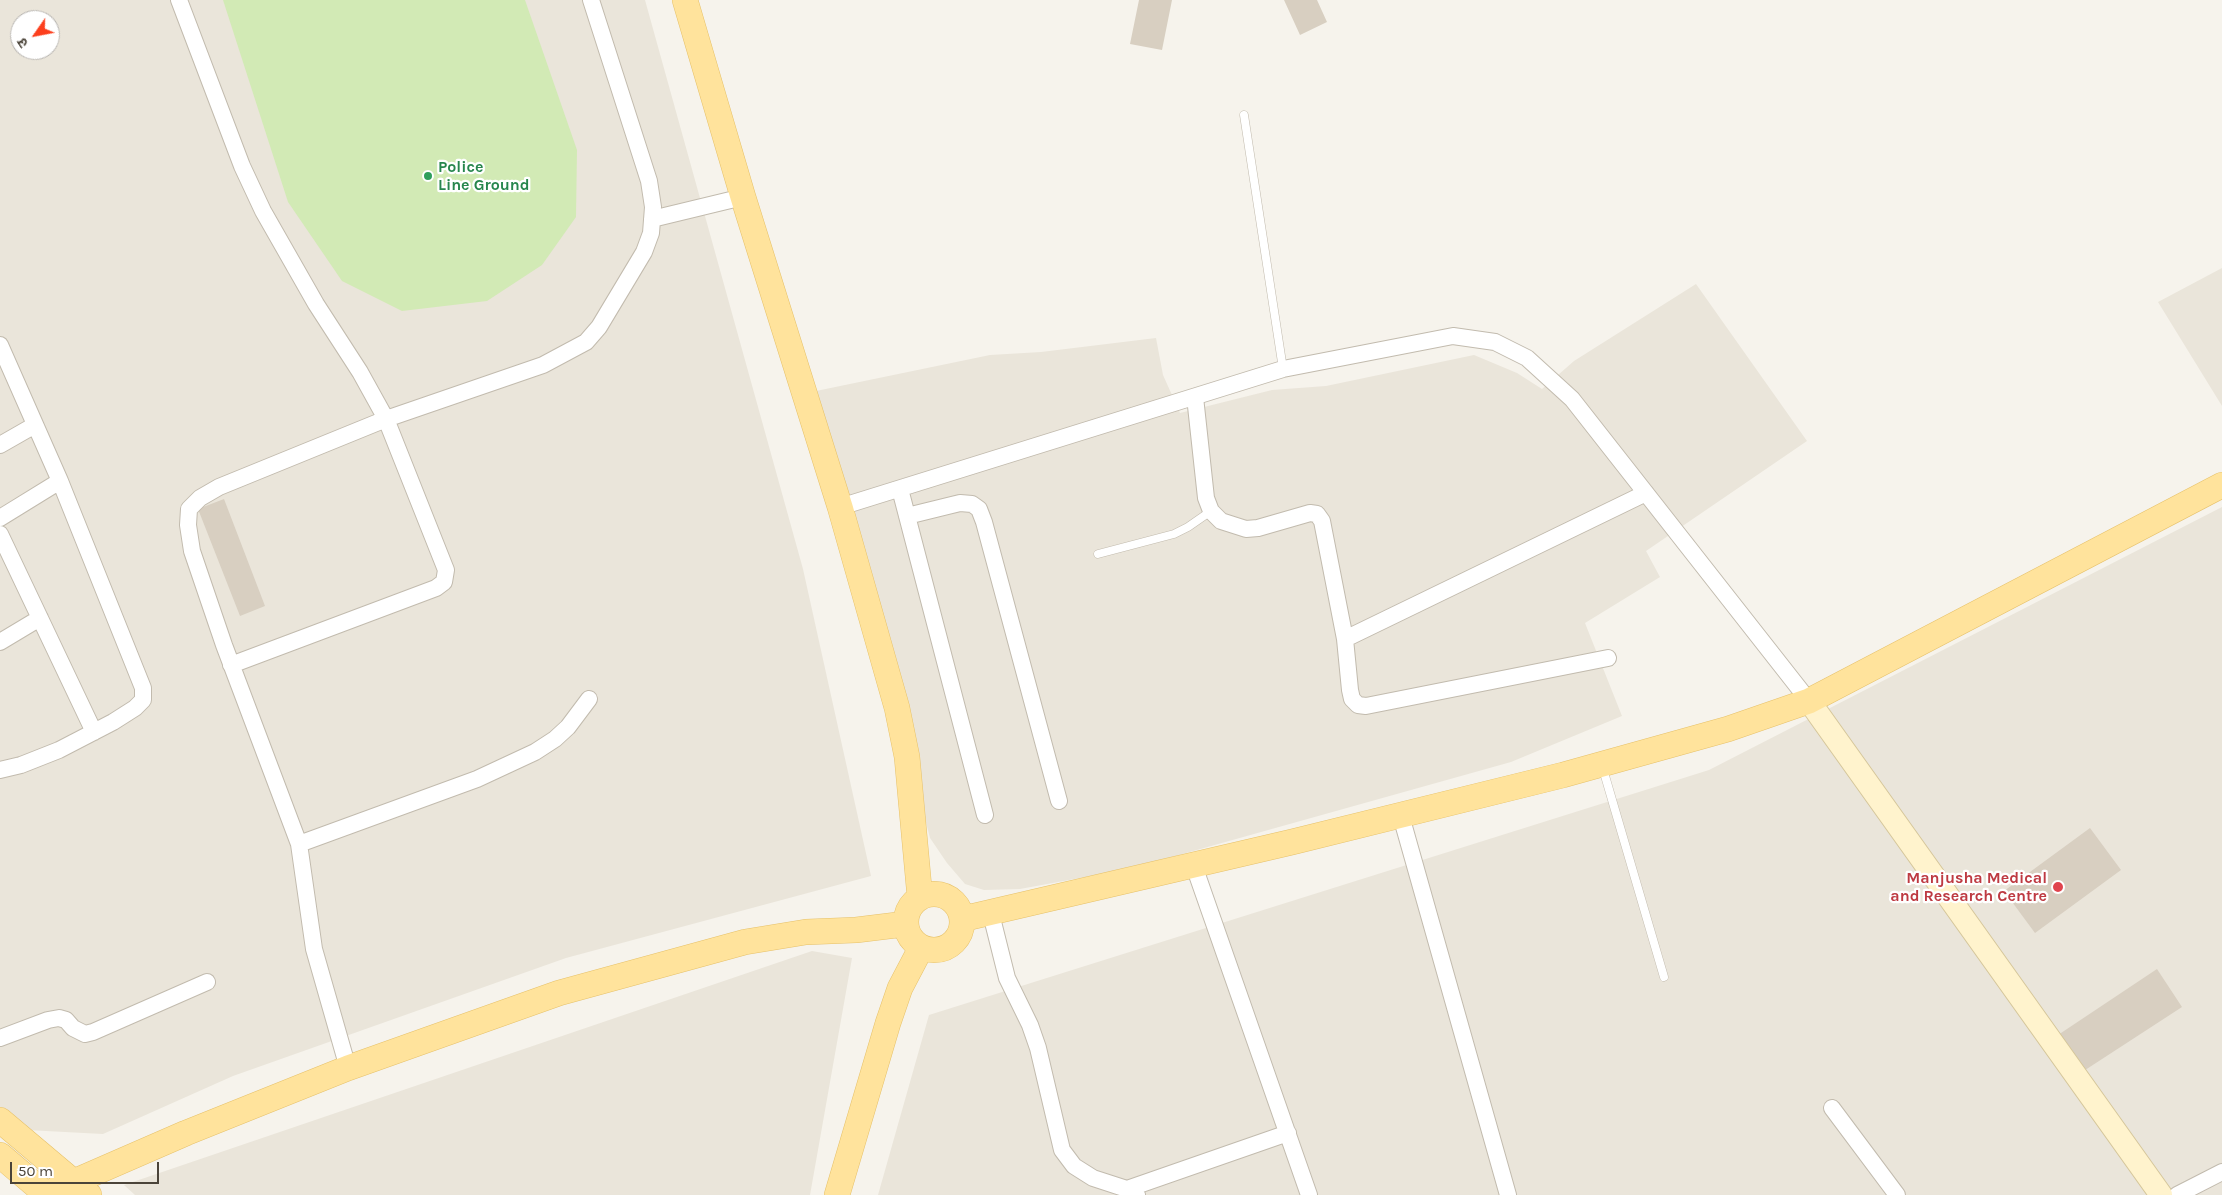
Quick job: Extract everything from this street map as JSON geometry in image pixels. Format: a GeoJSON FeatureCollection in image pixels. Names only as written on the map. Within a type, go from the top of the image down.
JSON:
{"type":"FeatureCollection","features":[{"type":"Feature","properties":{"kind":"main road"},"geometry":{"type":"LineString","coordinates":[[685,0],[743,197],[840,507],[897,708],[907,758],[920,898]]}},
{"type":"Feature","properties":{"kind":"main road"},"geometry":{"type":"LineString","coordinates":[[962,919],[991,914],[1401,816],[1728,729],[1809,701],[2222,485]]}},
{"type":"Feature","properties":{"kind":"main road"},"geometry":{"type":"LineString","coordinates":[[937,894],[954,902],[962,919],[959,936],[946,948],[938,951],[921,948],[913,942],[908,934],[905,924],[908,909],[920,898],[937,894]]}},
{"type":"Feature","properties":{"kind":"main road"},"geometry":{"type":"LineString","coordinates":[[3,1163],[46,1194],[81,1188],[186,1133],[348,1068],[559,993],[745,942],[806,932],[856,930],[905,924]]}},
{"type":"Feature","properties":{"kind":"main road"},"geometry":{"type":"LineString","coordinates":[[837,1195],[888,1023],[900,988],[921,948]]}},
{"type":"Feature","properties":{"kind":"main road"},"geometry":{"type":"LineString","coordinates":[[0,1120],[81,1188]]}},
{"type":"Feature","properties":{"kind":"street"},"geometry":{"type":"LineString","coordinates":[[179,0],[235,148],[263,211],[316,304],[360,372],[386,419],[444,559],[446,570],[444,582],[436,588],[231,666]]}},
{"type":"Feature","properties":{"kind":"street"},"geometry":{"type":"LineString","coordinates":[[348,1068],[314,949],[299,844],[231,666],[192,551],[188,525],[189,509],[200,498],[219,487],[386,419],[543,365],[586,342],[599,327],[644,252],[651,233],[653,207],[649,181],[591,0]]}},
{"type":"Feature","properties":{"kind":"street"},"geometry":{"type":"LineString","coordinates":[[652,219],[743,197]]}},
{"type":"Feature","properties":{"kind":"street"},"geometry":{"type":"LineString","coordinates":[[840,507],[1283,369],[1453,336],[1495,342],[1527,358],[1572,399],[1809,701],[2161,1195]]}},
{"type":"Feature","properties":{"kind":"street"},"geometry":{"type":"LineString","coordinates":[[0,345],[60,481],[143,688],[143,700],[135,708],[94,732],[59,750],[22,765],[0,770]]}},
{"type":"Feature","properties":{"kind":"street"},"geometry":{"type":"LineString","coordinates":[[1195,397],[1206,498],[1211,511],[1221,521],[1246,529],[1271,525],[1310,513],[1317,514],[1322,521],[1345,640],[1352,699],[1358,705],[1366,706],[1608,658]]}},
{"type":"Feature","properties":{"kind":"street"},"geometry":{"type":"LineString","coordinates":[[0,445],[35,425]]}},
{"type":"Feature","properties":{"kind":"street"},"geometry":{"type":"LineString","coordinates":[[0,518],[60,481]]}},
{"type":"Feature","properties":{"kind":"street"},"geometry":{"type":"LineString","coordinates":[[900,489],[985,815]]}},
{"type":"Feature","properties":{"kind":"street"},"geometry":{"type":"LineString","coordinates":[[1345,640],[1646,493]]}},
{"type":"Feature","properties":{"kind":"street"},"geometry":{"type":"LineString","coordinates":[[907,516],[960,503],[972,504],[978,509],[984,522],[1059,801]]}},
{"type":"Feature","properties":{"kind":"street"},"geometry":{"type":"LineString","coordinates":[[0,534],[94,732]]}},
{"type":"Feature","properties":{"kind":"street"},"geometry":{"type":"LineString","coordinates":[[0,642],[40,618]]}},
{"type":"Feature","properties":{"kind":"street"},"geometry":{"type":"LineString","coordinates":[[299,844],[511,764],[555,739],[568,727],[589,699]]}},
{"type":"Feature","properties":{"kind":"street"},"geometry":{"type":"LineString","coordinates":[[1401,816],[1508,1195]]}},
{"type":"Feature","properties":{"kind":"street"},"geometry":{"type":"LineString","coordinates":[[1194,866],[1309,1195]]}},
{"type":"Feature","properties":{"kind":"street"},"geometry":{"type":"LineString","coordinates":[[991,914],[1007,978],[1030,1025],[1038,1048],[1062,1150],[1074,1166],[1093,1178],[1132,1192],[1288,1133]]}},
{"type":"Feature","properties":{"kind":"street"},"geometry":{"type":"LineString","coordinates":[[0,1038],[59,1018],[66,1020],[73,1028],[85,1034],[93,1032],[207,982]]}},
{"type":"Feature","properties":{"kind":"street"},"geometry":{"type":"LineString","coordinates":[[1832,1108],[1897,1195]]}},
{"type":"Feature","properties":{"kind":"street"},"geometry":{"type":"LineString","coordinates":[[2177,1195],[2222,1172]]}},
{"type":"Feature","properties":{"kind":"lane"},"geometry":{"type":"LineString","coordinates":[[1244,116],[1283,369]]}},
{"type":"Feature","properties":{"kind":"lane"},"geometry":{"type":"LineString","coordinates":[[1098,554],[1174,534],[1211,511]]}},
{"type":"Feature","properties":{"kind":"lane"},"geometry":{"type":"LineString","coordinates":[[1602,764],[1664,977]]}},
{"type":"Feature","properties":{"kind":"shaded area"},"geometry":{"type":"Polygon","coordinates":[[[0,0],[645,0],[803,569],[871,876],[566,958],[233,1076],[103,1134],[27,1130],[0,1108],[0,0]]]}},
{"type":"Feature","properties":{"kind":"shaded area"},"geometry":{"type":"Polygon","coordinates":[[[2222,268],[2222,406],[2158,302],[2222,268]]]}},
{"type":"Feature","properties":{"kind":"shaded area"},"geometry":{"type":"Polygon","coordinates":[[[1696,284],[1807,441],[1646,551],[1660,577],[1585,623],[1622,716],[1511,762],[1129,869],[1020,889],[984,890],[965,884],[947,863],[930,838],[816,391],[990,355],[1041,352],[1156,338],[1163,375],[1180,413],[1272,390],[1326,386],[1474,355],[1517,373],[1542,389],[1574,361],[1696,284]]]}},
{"type":"Feature","properties":{"kind":"shaded area"},"geometry":{"type":"Polygon","coordinates":[[[2222,507],[2222,1195],[878,1195],[929,1015],[1709,770],[2222,507]]]}},
{"type":"Feature","properties":{"kind":"shaded area"},"geometry":{"type":"Polygon","coordinates":[[[812,951],[852,958],[810,1195],[135,1195],[124,1185],[812,951]]]}},
{"type":"Feature","properties":{"kind":"green space","name":"Police Line Ground"},"geometry":{"type":"Polygon","coordinates":[[[223,0],[525,0],[577,150],[576,217],[542,265],[487,301],[402,311],[342,281],[288,202],[223,0]]]}},
{"type":"Feature","properties":{"kind":"building"},"geometry":{"type":"Polygon","coordinates":[[[1139,0],[1172,0],[1162,50],[1130,44],[1139,0]]]}},
{"type":"Feature","properties":{"kind":"building"},"geometry":{"type":"Polygon","coordinates":[[[1284,0],[1317,0],[1327,22],[1300,35],[1284,0]]]}},
{"type":"Feature","properties":{"kind":"building"},"geometry":{"type":"Polygon","coordinates":[[[224,499],[265,606],[240,616],[198,509],[224,499]]]}},
{"type":"Feature","properties":{"kind":"building"},"geometry":{"type":"Polygon","coordinates":[[[2090,828],[2121,870],[2035,933],[2004,891],[2090,828]]]}},
{"type":"Feature","properties":{"kind":"building"},"geometry":{"type":"Polygon","coordinates":[[[2157,969],[2182,1007],[2079,1074],[2055,1037],[2157,969]]]}},
{"type":"Feature","properties":{"kind":"place","name":"Police Line Ground"},"geometry":{"type":"Point","coordinates":[428,176]}},
{"type":"Feature","properties":{"kind":"place","name":"Manjusha Medical and Research Centre"},"geometry":{"type":"Point","coordinates":[2058,887]}}]}
